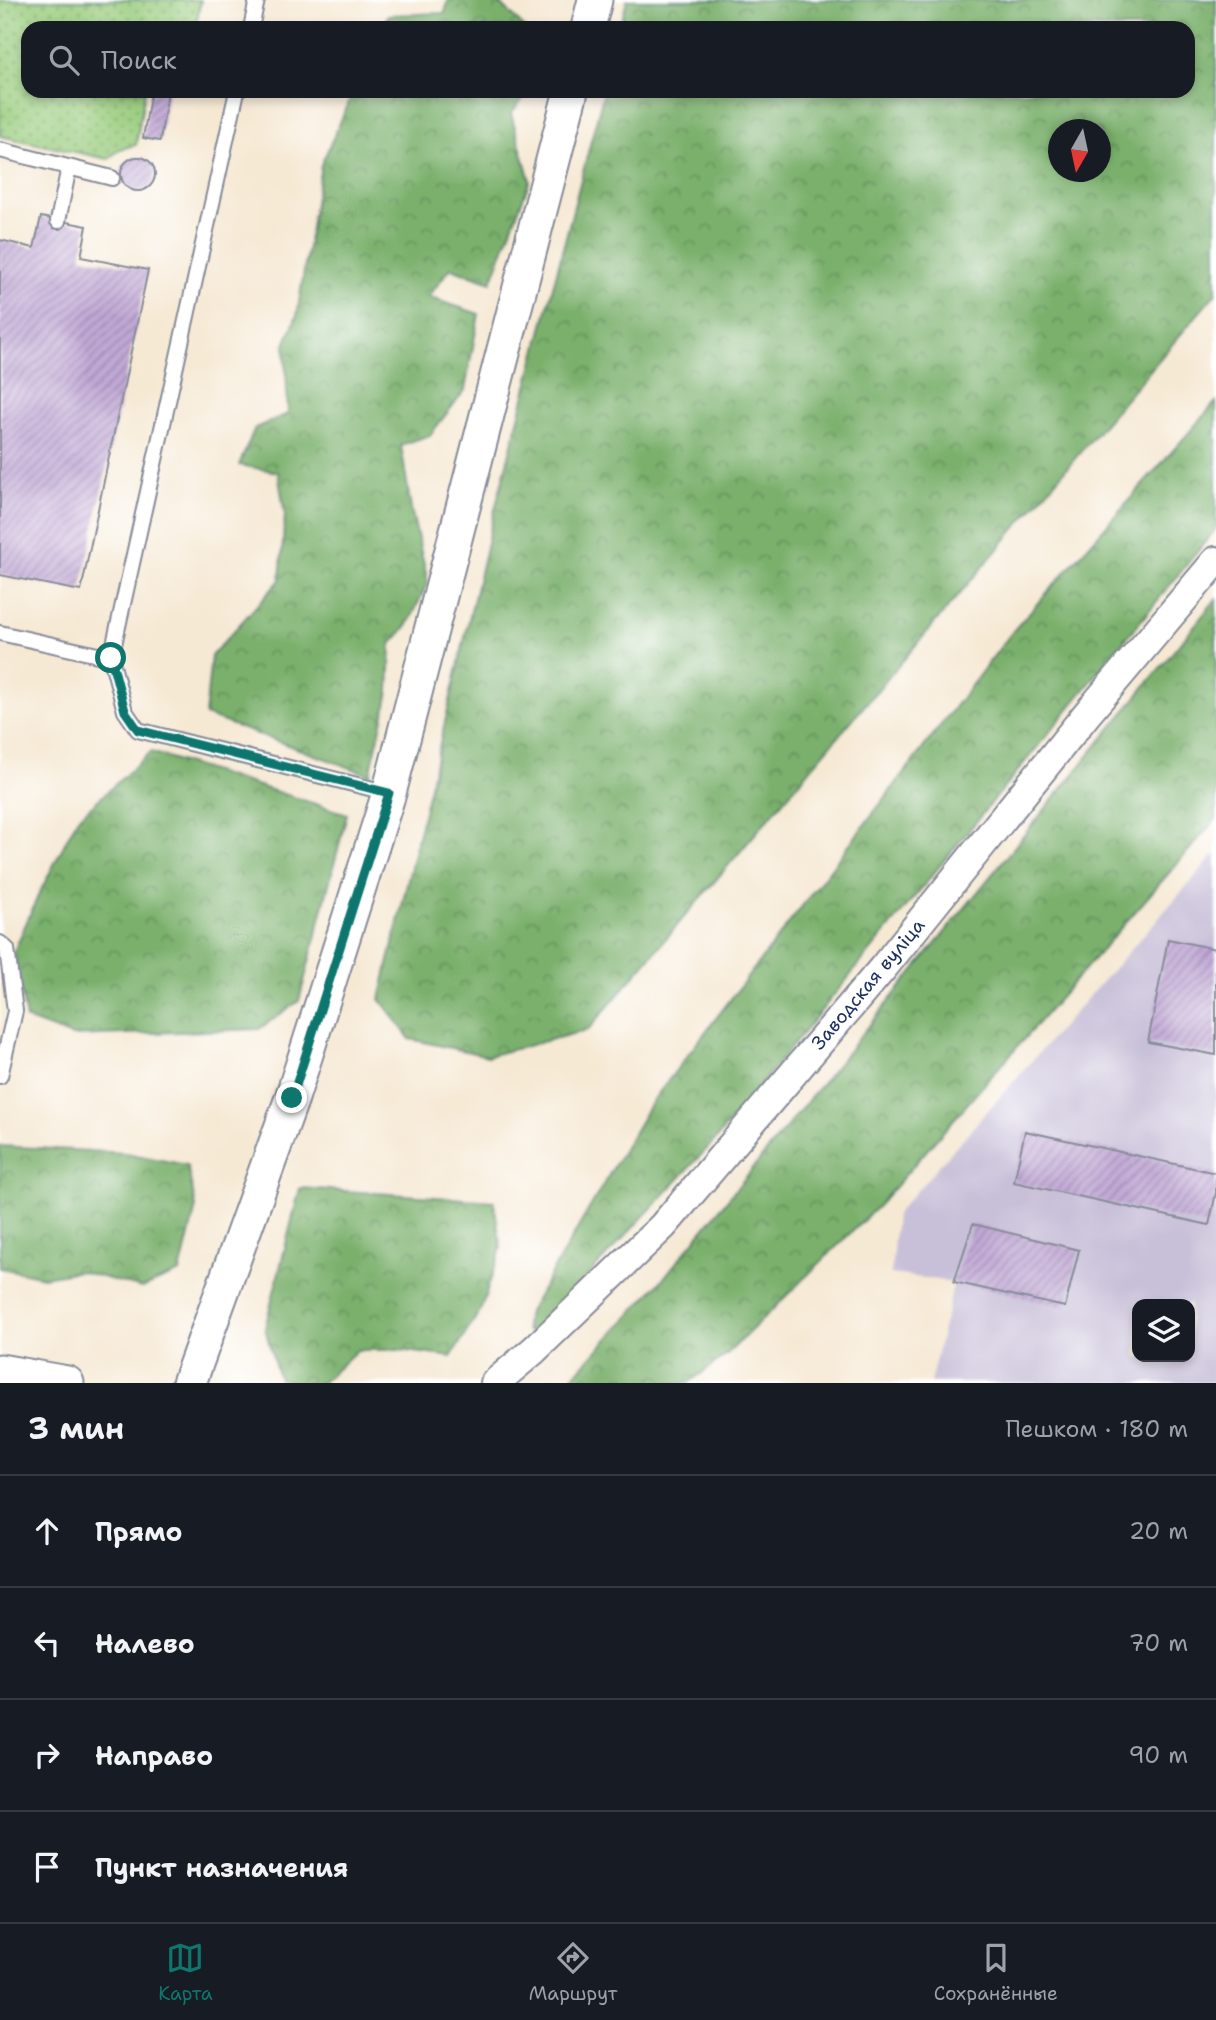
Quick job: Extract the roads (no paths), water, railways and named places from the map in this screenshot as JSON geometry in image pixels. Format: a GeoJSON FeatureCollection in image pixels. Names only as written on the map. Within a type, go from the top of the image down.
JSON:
{"type":"FeatureCollection","features":[{"type":"Feature","properties":{"kind":"street"},"geometry":{"type":"LineString","coordinates":[[590,21],[595,0]]}},
{"type":"Feature","properties":{"kind":"street"},"geometry":{"type":"LineString","coordinates":[[189,1383],[292,1098],[389,793],[569,98]]}},
{"type":"Feature","properties":{"kind":"street","name":"Заводская вуліца"},"geometry":{"type":"LineString","coordinates":[[495,1383],[534,1350],[663,1226],[883,968],[1086,715],[1216,561]]}},
{"type":"Feature","properties":{"kind":"street"},"geometry":{"type":"LineString","coordinates":[[0,1371],[67,1383]]}},
{"type":"Feature","properties":{"kind":"lane"},"geometry":{"type":"LineString","coordinates":[[252,21],[257,0]]}},
{"type":"Feature","properties":{"kind":"lane"},"geometry":{"type":"LineString","coordinates":[[235,98],[111,658],[125,711],[138,730],[389,793]]}},
{"type":"Feature","properties":{"kind":"lane"},"geometry":{"type":"LineString","coordinates":[[0,149],[112,178]]}},
{"type":"Feature","properties":{"kind":"lane"},"geometry":{"type":"LineString","coordinates":[[58,221],[69,167]]}},
{"type":"Feature","properties":{"kind":"lane"},"geometry":{"type":"LineString","coordinates":[[0,633],[111,658]]}},
{"type":"Feature","properties":{"kind":"lane"},"geometry":{"type":"LineString","coordinates":[[0,943],[6,949],[15,1011],[0,1076]]}}]}
